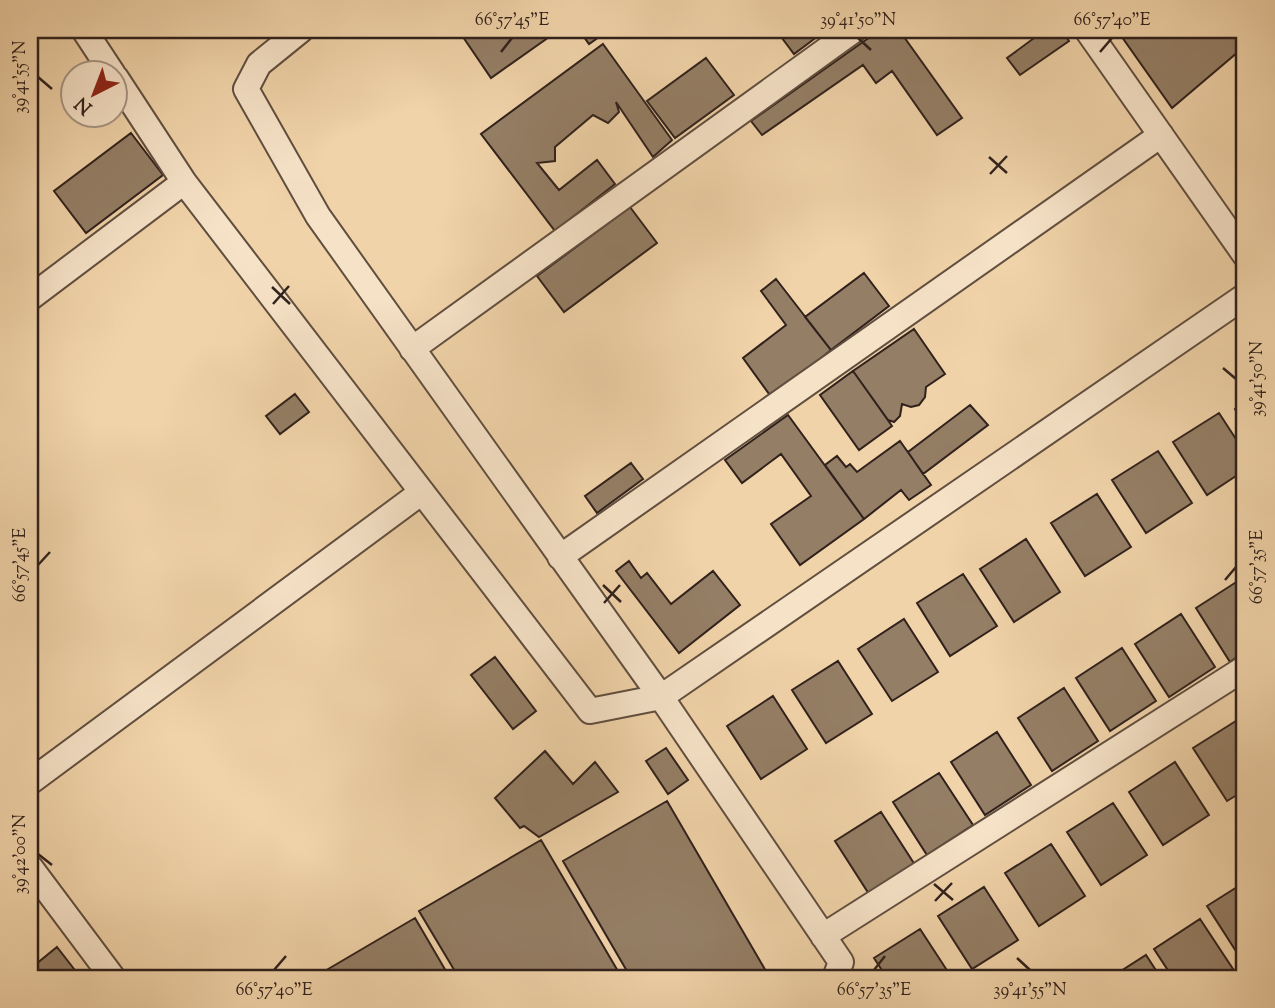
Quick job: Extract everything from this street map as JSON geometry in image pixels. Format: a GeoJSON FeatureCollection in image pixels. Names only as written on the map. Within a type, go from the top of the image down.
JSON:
{"type":"FeatureCollection","features":[{"type":"Feature","properties":{"kind":"street"},"geometry":{"type":"LineString","coordinates":[[84,30],[104,60]]}},
{"type":"Feature","properties":{"kind":"street"},"geometry":{"type":"LineString","coordinates":[[301,30],[259,64],[246,89],[318,216],[661,697],[823,936],[842,973]]}},
{"type":"Feature","properties":{"kind":"street"},"geometry":{"type":"LineString","coordinates":[[412,349],[854,30]]}},
{"type":"Feature","properties":{"kind":"street"},"geometry":{"type":"LineString","coordinates":[[1087,30],[1245,255]]}},
{"type":"Feature","properties":{"kind":"street"},"geometry":{"type":"LineString","coordinates":[[130,100],[184,183],[590,711],[661,697],[1245,296]]}},
{"type":"Feature","properties":{"kind":"street"},"geometry":{"type":"LineString","coordinates":[[560,557],[1161,135]]}},
{"type":"Feature","properties":{"kind":"street"},"geometry":{"type":"LineString","coordinates":[[30,298],[184,183]]}},
{"type":"Feature","properties":{"kind":"street"},"geometry":{"type":"LineString","coordinates":[[30,782],[422,492]]}},
{"type":"Feature","properties":{"kind":"street"},"geometry":{"type":"LineString","coordinates":[[823,936],[1245,668]]}},
{"type":"Feature","properties":{"kind":"street"},"geometry":{"type":"LineString","coordinates":[[30,867],[113,978]]}},
{"type":"Feature","properties":{"kind":"building"},"geometry":{"type":"Polygon","coordinates":[[[467,30],[559,30],[491,78],[461,34],[467,30]]]}},
{"type":"Feature","properties":{"kind":"building"},"geometry":{"type":"Polygon","coordinates":[[[579,30],[609,30],[589,44],[579,30]]]}},
{"type":"Feature","properties":{"kind":"building"},"geometry":{"type":"Polygon","coordinates":[[[776,30],[826,30],[794,54],[776,30]]]}},
{"type":"Feature","properties":{"kind":"building"},"geometry":{"type":"Polygon","coordinates":[[[880,30],[899,30],[962,118],[937,135],[892,71],[876,83],[863,65],[762,135],[751,121],[880,30]]]}},
{"type":"Feature","properties":{"kind":"building"},"geometry":{"type":"Polygon","coordinates":[[[1045,30],[1061,30],[1069,41],[1020,75],[1007,58],[1045,30]]]}},
{"type":"Feature","properties":{"kind":"building"},"geometry":{"type":"Polygon","coordinates":[[[1117,30],[1245,30],[1245,46],[1172,108],[1117,30]]]}},
{"type":"Feature","properties":{"kind":"building"},"geometry":{"type":"Polygon","coordinates":[[[603,44],[672,140],[653,157],[616,102],[619,112],[608,123],[593,115],[555,147],[555,161],[537,163],[559,190],[597,160],[615,184],[555,231],[481,134],[603,44]]]}},
{"type":"Feature","properties":{"kind":"building"},"geometry":{"type":"Polygon","coordinates":[[[706,58],[734,95],[675,138],[647,101],[706,58]]]}},
{"type":"Feature","properties":{"kind":"building"},"geometry":{"type":"Polygon","coordinates":[[[131,133],[163,175],[86,233],[54,191],[131,133]]]}},
{"type":"Feature","properties":{"kind":"building"},"geometry":{"type":"Polygon","coordinates":[[[630,207],[657,243],[564,312],[537,276],[630,207]]]}},
{"type":"Feature","properties":{"kind":"building"},"geometry":{"type":"Polygon","coordinates":[[[864,273],[889,306],[831,350],[805,317],[864,273]]]}},
{"type":"Feature","properties":{"kind":"building"},"geometry":{"type":"Polygon","coordinates":[[[776,279],[831,350],[772,398],[743,358],[786,325],[761,291],[776,279]]]}},
{"type":"Feature","properties":{"kind":"building"},"geometry":{"type":"Polygon","coordinates":[[[914,329],[945,374],[926,387],[925,397],[919,405],[911,407],[902,404],[900,416],[894,422],[888,420],[853,371],[914,329]]]}},
{"type":"Feature","properties":{"kind":"building"},"geometry":{"type":"Polygon","coordinates":[[[853,371],[892,426],[859,450],[820,395],[853,371]]]}},
{"type":"Feature","properties":{"kind":"building"},"geometry":{"type":"Polygon","coordinates":[[[295,394],[309,412],[280,434],[266,416],[295,394]]]}},
{"type":"Feature","properties":{"kind":"building"},"geometry":{"type":"Polygon","coordinates":[[[1245,403],[1245,426],[1235,409],[1245,403]]]}},
{"type":"Feature","properties":{"kind":"building"},"geometry":{"type":"Polygon","coordinates":[[[970,405],[988,425],[923,474],[908,452],[970,405]]]}},
{"type":"Feature","properties":{"kind":"building"},"geometry":{"type":"Polygon","coordinates":[[[1219,413],[1245,453],[1245,470],[1207,495],[1173,442],[1219,413]]]}},
{"type":"Feature","properties":{"kind":"building"},"geometry":{"type":"Polygon","coordinates":[[[788,415],[864,519],[800,565],[771,524],[811,496],[781,454],[742,483],[725,460],[788,415]]]}},
{"type":"Feature","properties":{"kind":"building"},"geometry":{"type":"Polygon","coordinates":[[[900,441],[931,485],[909,500],[901,490],[864,519],[825,465],[837,456],[846,467],[850,464],[857,472],[900,441]]]}},
{"type":"Feature","properties":{"kind":"building"},"geometry":{"type":"Polygon","coordinates":[[[1158,451],[1192,503],[1146,533],[1112,480],[1158,451]]]}},
{"type":"Feature","properties":{"kind":"building"},"geometry":{"type":"Polygon","coordinates":[[[631,463],[643,479],[597,513],[585,496],[631,463]]]}},
{"type":"Feature","properties":{"kind":"building"},"geometry":{"type":"Polygon","coordinates":[[[1097,494],[1131,547],[1085,576],[1051,523],[1097,494]]]}},
{"type":"Feature","properties":{"kind":"building"},"geometry":{"type":"Polygon","coordinates":[[[1026,539],[1060,592],[1014,622],[980,569],[1026,539]]]}},
{"type":"Feature","properties":{"kind":"building"},"geometry":{"type":"Polygon","coordinates":[[[629,561],[641,578],[647,573],[671,604],[713,571],[740,605],[679,653],[616,571],[629,561]]]}},
{"type":"Feature","properties":{"kind":"building"},"geometry":{"type":"Polygon","coordinates":[[[963,574],[997,626],[950,656],[917,603],[963,574]]]}},
{"type":"Feature","properties":{"kind":"building"},"geometry":{"type":"Polygon","coordinates":[[[1241,579],[1245,585],[1245,651],[1230,662],[1196,608],[1241,579]]]}},
{"type":"Feature","properties":{"kind":"building"},"geometry":{"type":"Polygon","coordinates":[[[1181,614],[1215,667],[1169,697],[1135,644],[1181,614]]]}},
{"type":"Feature","properties":{"kind":"building"},"geometry":{"type":"Polygon","coordinates":[[[904,619],[938,672],[892,701],[858,649],[904,619]]]}},
{"type":"Feature","properties":{"kind":"building"},"geometry":{"type":"Polygon","coordinates":[[[1122,648],[1156,701],[1110,731],[1076,678],[1122,648]]]}},
{"type":"Feature","properties":{"kind":"building"},"geometry":{"type":"Polygon","coordinates":[[[495,657],[536,711],[513,729],[471,675],[495,657]]]}},
{"type":"Feature","properties":{"kind":"building"},"geometry":{"type":"Polygon","coordinates":[[[838,661],[872,714],[826,743],[792,690],[838,661]]]}},
{"type":"Feature","properties":{"kind":"building"},"geometry":{"type":"Polygon","coordinates":[[[1064,688],[1098,741],[1052,771],[1018,718],[1064,688]]]}},
{"type":"Feature","properties":{"kind":"building"},"geometry":{"type":"Polygon","coordinates":[[[773,696],[807,749],[761,779],[727,726],[773,696]]]}},
{"type":"Feature","properties":{"kind":"building"},"geometry":{"type":"Polygon","coordinates":[[[1239,719],[1245,728],[1245,790],[1227,801],[1193,748],[1239,719]]]}},
{"type":"Feature","properties":{"kind":"building"},"geometry":{"type":"Polygon","coordinates":[[[997,732],[1031,785],[985,815],[951,762],[997,732]]]}},
{"type":"Feature","properties":{"kind":"building"},"geometry":{"type":"Polygon","coordinates":[[[666,748],[688,780],[668,794],[646,761],[666,748]]]}},
{"type":"Feature","properties":{"kind":"building"},"geometry":{"type":"Polygon","coordinates":[[[545,751],[573,784],[595,762],[618,792],[539,837],[524,826],[520,828],[495,798],[545,751]]]}},
{"type":"Feature","properties":{"kind":"building"},"geometry":{"type":"Polygon","coordinates":[[[1175,762],[1209,815],[1163,845],[1129,792],[1175,762]]]}},
{"type":"Feature","properties":{"kind":"building"},"geometry":{"type":"Polygon","coordinates":[[[939,773],[973,825],[927,855],[893,802],[939,773]]]}},
{"type":"Feature","properties":{"kind":"building"},"geometry":{"type":"Polygon","coordinates":[[[667,801],[770,978],[631,978],[563,861],[667,801]]]}},
{"type":"Feature","properties":{"kind":"building"},"geometry":{"type":"Polygon","coordinates":[[[1113,803],[1147,855],[1101,885],[1067,832],[1113,803]]]}},
{"type":"Feature","properties":{"kind":"building"},"geometry":{"type":"Polygon","coordinates":[[[881,812],[915,865],[869,894],[835,841],[881,812]]]}},
{"type":"Feature","properties":{"kind":"building"},"geometry":{"type":"Polygon","coordinates":[[[541,840],[622,978],[459,978],[419,911],[541,840]]]}},
{"type":"Feature","properties":{"kind":"building"},"geometry":{"type":"Polygon","coordinates":[[[1051,844],[1085,896],[1039,926],[1005,873],[1051,844]]]}},
{"type":"Feature","properties":{"kind":"building"},"geometry":{"type":"Polygon","coordinates":[[[1245,882],[1245,956],[1241,959],[1207,906],[1245,882]]]}},
{"type":"Feature","properties":{"kind":"building"},"geometry":{"type":"Polygon","coordinates":[[[984,887],[1018,940],[972,969],[938,916],[984,887]]]}},
{"type":"Feature","properties":{"kind":"building"},"geometry":{"type":"Polygon","coordinates":[[[415,918],[450,978],[320,978],[318,975],[415,918]]]}},
{"type":"Feature","properties":{"kind":"building"},"geometry":{"type":"Polygon","coordinates":[[[1200,919],[1235,972],[1225,978],[1173,978],[1154,949],[1200,919]]]}},
{"type":"Feature","properties":{"kind":"building"},"geometry":{"type":"Polygon","coordinates":[[[920,929],[952,978],[887,978],[874,958],[920,929]]]}},
{"type":"Feature","properties":{"kind":"building"},"geometry":{"type":"Polygon","coordinates":[[[57,947],[81,978],[30,978],[30,969],[57,947]]]}},
{"type":"Feature","properties":{"kind":"building"},"geometry":{"type":"Polygon","coordinates":[[[1146,955],[1161,978],[1110,978],[1146,955]]]}}]}
